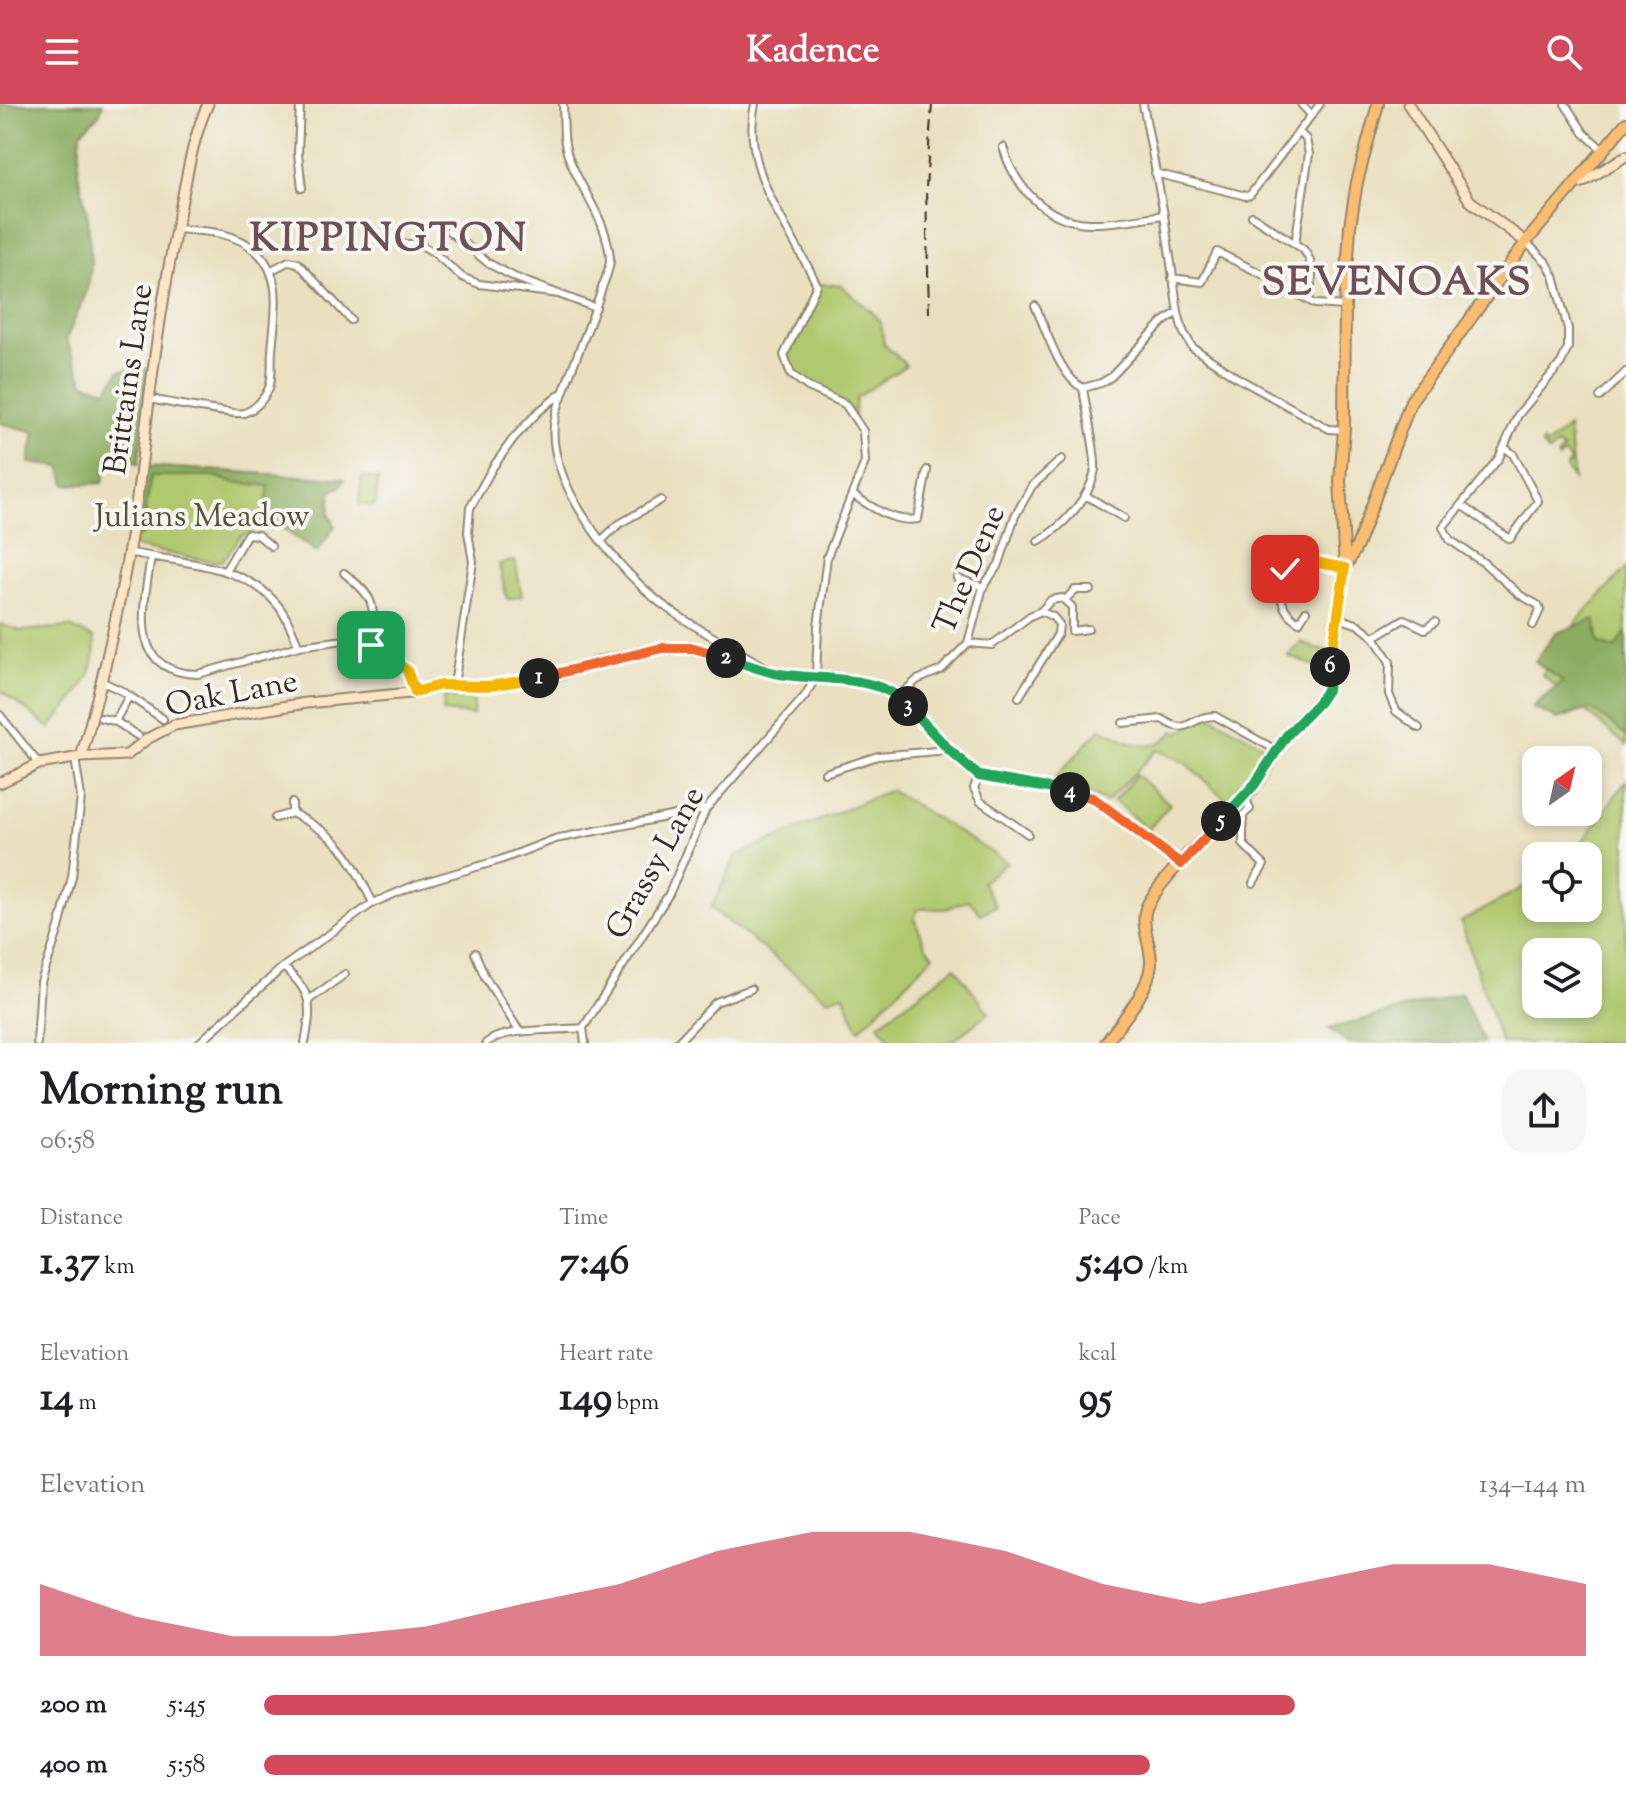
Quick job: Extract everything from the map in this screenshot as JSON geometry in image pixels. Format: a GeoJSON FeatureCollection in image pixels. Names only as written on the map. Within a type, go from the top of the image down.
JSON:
{"type":"FeatureCollection","features":[{"type":"Feature","properties":{"kind":"main road"},"geometry":{"type":"LineString","coordinates":[[1106,1043],[1142,991],[1148,976],[1151,952],[1146,909],[1181,864],[1245,797],[1287,735],[1327,690],[1345,568],[1340,481],[1344,430],[1345,306],[1352,207],[1378,104]]}},
{"type":"Feature","properties":{"kind":"main road"},"geometry":{"type":"LineString","coordinates":[[1345,568],[1357,546],[1408,407],[1526,242],[1626,123]]}},
{"type":"Feature","properties":{"kind":"main road"},"geometry":{"type":"LineString","coordinates":[[1344,545],[1357,546]]}},
{"type":"Feature","properties":{"kind":"street","name":"Brittains Lane"},"geometry":{"type":"LineString","coordinates":[[78,757],[103,682],[128,552],[148,399],[176,229],[196,130],[208,104]]}},
{"type":"Feature","properties":{"kind":"street"},"geometry":{"type":"LineString","coordinates":[[300,104],[298,154],[302,188]]}},
{"type":"Feature","properties":{"kind":"street"},"geometry":{"type":"LineString","coordinates":[[563,104],[564,140],[568,156],[607,241],[610,262],[555,417],[555,453],[584,518],[642,588],[670,610],[777,674]]}},
{"type":"Feature","properties":{"kind":"street"},"geometry":{"type":"LineString","coordinates":[[755,104],[751,122],[767,193],[800,248],[817,285],[784,355],[791,374],[808,387],[845,404],[863,431],[865,462],[827,557],[818,627],[816,677]]}},
{"type":"Feature","properties":{"kind":"street"},"geometry":{"type":"LineString","coordinates":[[1143,104],[1183,331],[1197,352],[1236,377],[1329,429],[1344,430]]}},
{"type":"Feature","properties":{"kind":"street"},"geometry":{"type":"LineString","coordinates":[[1301,104],[1311,115]]}},
{"type":"Feature","properties":{"kind":"street"},"geometry":{"type":"LineString","coordinates":[[1155,173],[1250,195],[1320,104]]}},
{"type":"Feature","properties":{"kind":"street"},"geometry":{"type":"LineString","coordinates":[[1408,104],[1470,201],[1526,242],[1547,263],[1554,276],[1569,344],[1561,363],[1521,409],[1497,461],[1443,527],[1450,540],[1484,563],[1520,595],[1538,605],[1540,610],[1533,625]]}},
{"type":"Feature","properties":{"kind":"street"},"geometry":{"type":"LineString","coordinates":[[1565,104],[1584,133],[1603,150]]}},
{"type":"Feature","properties":{"kind":"street"},"geometry":{"type":"LineString","coordinates":[[1295,244],[1309,154],[1306,139],[1299,132]]}},
{"type":"Feature","properties":{"kind":"street"},"geometry":{"type":"LineString","coordinates":[[1003,147],[1020,185],[1032,198],[1054,213],[1089,223],[1164,215]]}},
{"type":"Feature","properties":{"kind":"street"},"geometry":{"type":"LineString","coordinates":[[1577,183],[1626,156]]}},
{"type":"Feature","properties":{"kind":"street"},"geometry":{"type":"LineString","coordinates":[[1595,160],[1604,169]]}},
{"type":"Feature","properties":{"kind":"street"},"geometry":{"type":"LineString","coordinates":[[1252,216],[1309,256],[1313,269],[1309,298]]}},
{"type":"Feature","properties":{"kind":"street"},"geometry":{"type":"LineString","coordinates":[[148,399],[193,404],[240,415],[255,409],[270,386],[276,296],[270,271],[258,252],[245,243],[215,231],[176,229]]}},
{"type":"Feature","properties":{"kind":"street"},"geometry":{"type":"LineString","coordinates":[[449,231],[488,263],[516,278],[596,308]]}},
{"type":"Feature","properties":{"kind":"street"},"geometry":{"type":"LineString","coordinates":[[402,244],[419,244],[462,277],[479,284],[559,294]]}},
{"type":"Feature","properties":{"kind":"street"},"geometry":{"type":"LineString","coordinates":[[1172,278],[1202,282],[1217,252],[1309,298],[1315,304],[1345,306]]}},
{"type":"Feature","properties":{"kind":"street"},"geometry":{"type":"LineString","coordinates":[[270,271],[289,261],[298,263],[351,320]]}},
{"type":"Feature","properties":{"kind":"street"},"geometry":{"type":"LineString","coordinates":[[1035,306],[1065,371],[1073,383],[1083,388],[1111,377],[1163,322],[1178,312]]}},
{"type":"Feature","properties":{"kind":"street"},"geometry":{"type":"LineString","coordinates":[[1600,397],[1626,372]]}},
{"type":"Feature","properties":{"kind":"street"},"geometry":{"type":"LineString","coordinates":[[1038,541],[1067,518],[1085,495],[1096,468],[1083,388]]}},
{"type":"Feature","properties":{"kind":"street"},"geometry":{"type":"LineString","coordinates":[[454,685],[473,562],[468,532],[470,508],[513,439],[565,389]]}},
{"type":"Feature","properties":{"kind":"street"},"geometry":{"type":"LineString","coordinates":[[1461,505],[1510,539],[1538,501],[1506,444]]}},
{"type":"Feature","properties":{"kind":"street","name":"The Dene"},"geometry":{"type":"LineString","coordinates":[[899,696],[917,680],[941,670],[968,643],[983,587],[996,570],[1015,516],[1036,482],[1062,459]]}},
{"type":"Feature","properties":{"kind":"street"},"geometry":{"type":"LineString","coordinates":[[853,495],[877,510],[904,521],[918,519],[927,470]]}},
{"type":"Feature","properties":{"kind":"street"},"geometry":{"type":"LineString","coordinates":[[1085,495],[1124,518]]}},
{"type":"Feature","properties":{"kind":"street"},"geometry":{"type":"LineString","coordinates":[[602,540],[619,524],[661,500]]}},
{"type":"Feature","properties":{"kind":"street"},"geometry":{"type":"LineString","coordinates":[[225,571],[247,534],[258,535],[271,546]]}},
{"type":"Feature","properties":{"kind":"street"},"geometry":{"type":"LineString","coordinates":[[128,552],[225,571],[251,582],[276,602],[299,646]]}},
{"type":"Feature","properties":{"kind":"street"},"geometry":{"type":"LineString","coordinates":[[151,557],[142,622],[150,651],[173,670],[198,674],[299,646],[345,640],[371,645],[407,670],[415,692]]}},
{"type":"Feature","properties":{"kind":"street"},"geometry":{"type":"LineString","coordinates":[[1282,558],[1345,568]]}},
{"type":"Feature","properties":{"kind":"street"},"geometry":{"type":"LineString","coordinates":[[1293,558],[1285,569],[1281,603],[1288,614],[1299,622],[1306,611]]}},
{"type":"Feature","properties":{"kind":"street"},"geometry":{"type":"LineString","coordinates":[[344,573],[365,589],[374,606],[371,645]]}},
{"type":"Feature","properties":{"kind":"street"},"geometry":{"type":"LineString","coordinates":[[963,576],[983,587]]}},
{"type":"Feature","properties":{"kind":"street"},"geometry":{"type":"LineString","coordinates":[[1066,599],[1075,590],[1091,590]]}},
{"type":"Feature","properties":{"kind":"street"},"geometry":{"type":"LineString","coordinates":[[968,643],[992,645],[1041,611],[1051,600],[1066,599]]}},
{"type":"Feature","properties":{"kind":"street"},"geometry":{"type":"LineString","coordinates":[[1066,599],[1073,610],[1072,631],[1088,629]]}},
{"type":"Feature","properties":{"kind":"street"},"geometry":{"type":"LineString","coordinates":[[1019,697],[1058,634],[1059,624],[1041,611]]}},
{"type":"Feature","properties":{"kind":"street"},"geometry":{"type":"LineString","coordinates":[[1336,617],[1359,625],[1374,637],[1390,662],[1389,694],[1396,711],[1419,728]]}},
{"type":"Feature","properties":{"kind":"street"},"geometry":{"type":"LineString","coordinates":[[1374,637],[1404,619],[1425,629],[1435,622]]}},
{"type":"Feature","properties":{"kind":"street","name":"Oak Lane"},"geometry":{"type":"LineString","coordinates":[[0,783],[39,764],[78,757],[127,755],[161,730],[179,724],[297,704],[454,685],[489,686],[562,674],[600,661],[662,648],[694,648],[777,674],[859,681],[899,696],[949,750],[979,776]]}},
{"type":"Feature","properties":{"kind":"street","name":"Grassy Lane"},"geometry":{"type":"LineString","coordinates":[[583,1028],[669,894],[706,809],[805,696],[816,677]]}},
{"type":"Feature","properties":{"kind":"street"},"geometry":{"type":"LineString","coordinates":[[103,682],[163,719]]}},
{"type":"Feature","properties":{"kind":"street"},"geometry":{"type":"LineString","coordinates":[[1016,685],[1024,690]]}},
{"type":"Feature","properties":{"kind":"street"},"geometry":{"type":"LineString","coordinates":[[115,721],[128,698]]}},
{"type":"Feature","properties":{"kind":"street"},"geometry":{"type":"LineString","coordinates":[[0,715],[39,764]]}},
{"type":"Feature","properties":{"kind":"street"},"geometry":{"type":"LineString","coordinates":[[1123,723],[1162,719],[1175,728],[1184,727],[1204,716],[1215,716],[1277,751]]}},
{"type":"Feature","properties":{"kind":"street"},"geometry":{"type":"LineString","coordinates":[[101,718],[115,721],[138,736]]}},
{"type":"Feature","properties":{"kind":"street"},"geometry":{"type":"LineString","coordinates":[[825,773],[878,756],[949,750]]}},
{"type":"Feature","properties":{"kind":"street"},"geometry":{"type":"LineString","coordinates":[[37,1043],[41,982],[72,877],[81,797],[78,757]]}},
{"type":"Feature","properties":{"kind":"street"},"geometry":{"type":"LineString","coordinates":[[1028,834],[980,801],[974,788],[979,776],[1093,798],[1181,864]]}},
{"type":"Feature","properties":{"kind":"street"},"geometry":{"type":"LineString","coordinates":[[1245,797],[1250,809],[1243,815],[1243,844],[1264,865],[1253,883]]}},
{"type":"Feature","properties":{"kind":"street"},"geometry":{"type":"LineString","coordinates":[[292,803],[292,813]]}},
{"type":"Feature","properties":{"kind":"street"},"geometry":{"type":"LineString","coordinates":[[199,1043],[283,967],[373,903],[415,885],[500,860],[555,839],[706,809]]}},
{"type":"Feature","properties":{"kind":"street"},"geometry":{"type":"LineString","coordinates":[[275,818],[292,813],[332,836],[349,857],[373,903]]}},
{"type":"Feature","properties":{"kind":"street"},"geometry":{"type":"LineString","coordinates":[[475,953],[485,977],[519,1031]]}},
{"type":"Feature","properties":{"kind":"street"},"geometry":{"type":"LineString","coordinates":[[283,967],[299,980],[310,999],[305,1043]]}},
{"type":"Feature","properties":{"kind":"street"},"geometry":{"type":"LineString","coordinates":[[310,999],[345,974]]}},
{"type":"Feature","properties":{"kind":"street"},"geometry":{"type":"LineString","coordinates":[[677,1043],[716,1002],[751,989]]}},
{"type":"Feature","properties":{"kind":"street"},"geometry":{"type":"LineString","coordinates":[[486,1043],[493,1037],[519,1031],[583,1028],[585,1043]]}},
{"type":"Feature","properties":{"kind":"green space"},"geometry":{"type":"Polygon","coordinates":[[[0,104],[103,104],[99,115],[81,132],[78,172],[88,217],[91,265],[88,289],[66,339],[84,383],[107,390],[119,371],[147,368],[139,464],[110,451],[103,483],[66,485],[61,467],[29,463],[35,432],[0,423],[0,104]]]}},
{"type":"Feature","properties":{"kind":"green space"},"geometry":{"type":"Polygon","coordinates":[[[840,285],[872,312],[881,323],[884,344],[906,365],[856,398],[854,416],[846,404],[791,375],[784,355],[817,286],[840,285]]]}},
{"type":"Feature","properties":{"kind":"green space"},"geometry":{"type":"Polygon","coordinates":[[[1568,427],[1574,481],[1566,468],[1571,462],[1564,454],[1559,459],[1557,457],[1563,450],[1557,445],[1549,453],[1541,445],[1543,442],[1546,446],[1568,427]]]}},
{"type":"Feature","properties":{"kind":"green space","name":"Julians Meadow"},"geometry":{"type":"Polygon","coordinates":[[[143,466],[344,479],[340,487],[331,491],[329,513],[335,526],[317,552],[265,516],[254,531],[241,536],[223,560],[215,562],[139,548],[133,544],[143,466]]]}},
{"type":"Feature","properties":{"kind":"green space"},"geometry":{"type":"Polygon","coordinates":[[[143,466],[344,479],[340,487],[331,491],[329,513],[335,526],[317,552],[265,516],[269,486],[230,482],[215,476],[151,476],[142,535],[134,536],[143,466]]]}},
{"type":"Feature","properties":{"kind":"green space"},"geometry":{"type":"Polygon","coordinates":[[[362,477],[378,479],[375,506],[359,504],[362,477]]]}},
{"type":"Feature","properties":{"kind":"green space"},"geometry":{"type":"Polygon","coordinates":[[[515,561],[522,596],[507,599],[499,564],[515,561]]]}},
{"type":"Feature","properties":{"kind":"green space"},"geometry":{"type":"Polygon","coordinates":[[[1626,568],[1626,745],[1542,675],[1578,620],[1626,568]]]}},
{"type":"Feature","properties":{"kind":"green space"},"geometry":{"type":"Polygon","coordinates":[[[1595,619],[1599,643],[1615,648],[1626,632],[1626,735],[1591,709],[1557,719],[1532,707],[1563,682],[1535,661],[1556,633],[1595,619]]]}},
{"type":"Feature","properties":{"kind":"green space"},"geometry":{"type":"Polygon","coordinates":[[[0,624],[21,631],[70,627],[94,638],[88,676],[50,728],[0,690],[0,624]]]}},
{"type":"Feature","properties":{"kind":"green space"},"geometry":{"type":"Polygon","coordinates":[[[1301,642],[1328,650],[1325,670],[1288,656],[1301,642]]]}},
{"type":"Feature","properties":{"kind":"green space"},"geometry":{"type":"Polygon","coordinates":[[[444,697],[474,699],[473,715],[443,712],[444,697]]]}},
{"type":"Feature","properties":{"kind":"green space"},"geometry":{"type":"Polygon","coordinates":[[[1204,718],[1215,718],[1273,751],[1252,785],[1232,805],[1184,762],[1157,750],[1106,802],[1069,783],[1052,781],[1101,728],[1130,742],[1148,746],[1204,718]]]}},
{"type":"Feature","properties":{"kind":"green space"},"geometry":{"type":"Polygon","coordinates":[[[1136,775],[1170,804],[1148,830],[1114,801],[1136,775]]]}},
{"type":"Feature","properties":{"kind":"green space"},"geometry":{"type":"Polygon","coordinates":[[[1626,781],[1626,1043],[1501,1043],[1461,922],[1522,888],[1522,922],[1602,922],[1602,842],[1582,842],[1594,826],[1602,826],[1602,814],[1626,781]]]}},
{"type":"Feature","properties":{"kind":"green space"},"geometry":{"type":"Polygon","coordinates":[[[890,790],[1007,862],[982,882],[996,906],[980,914],[969,900],[946,909],[918,909],[914,918],[926,947],[934,955],[859,1030],[843,994],[827,999],[711,908],[737,855],[890,790]]]}},
{"type":"Feature","properties":{"kind":"green space"},"geometry":{"type":"Polygon","coordinates":[[[955,967],[989,1013],[950,1043],[893,1043],[879,1024],[955,967]]]}},
{"type":"Feature","properties":{"kind":"green space"},"geometry":{"type":"Polygon","coordinates":[[[1461,993],[1484,1043],[1348,1043],[1329,1029],[1461,993]]]}},
{"type":"Feature","properties":{"kind":"railway"},"geometry":{"type":"LineString","coordinates":[[929,313],[926,188],[932,104]]}},
{"type":"Feature","properties":{"kind":"district","name":"KIPPINGTON"},"geometry":{"type":"Point","coordinates":[389,236]}},
{"type":"Feature","properties":{"kind":"district","name":"SEVENOAKS"},"geometry":{"type":"Point","coordinates":[1397,280]}},
{"type":"Feature","properties":{"kind":"route"},"geometry":{"type":"LineString","coordinates":[[371,645],[407,670],[415,692],[441,685],[489,686],[562,674],[600,661],[662,648],[694,648],[777,674],[859,681],[899,696],[949,750],[979,776],[1093,798],[1181,864],[1245,797],[1287,735],[1327,690],[1345,568],[1293,558],[1285,569]]}}]}
